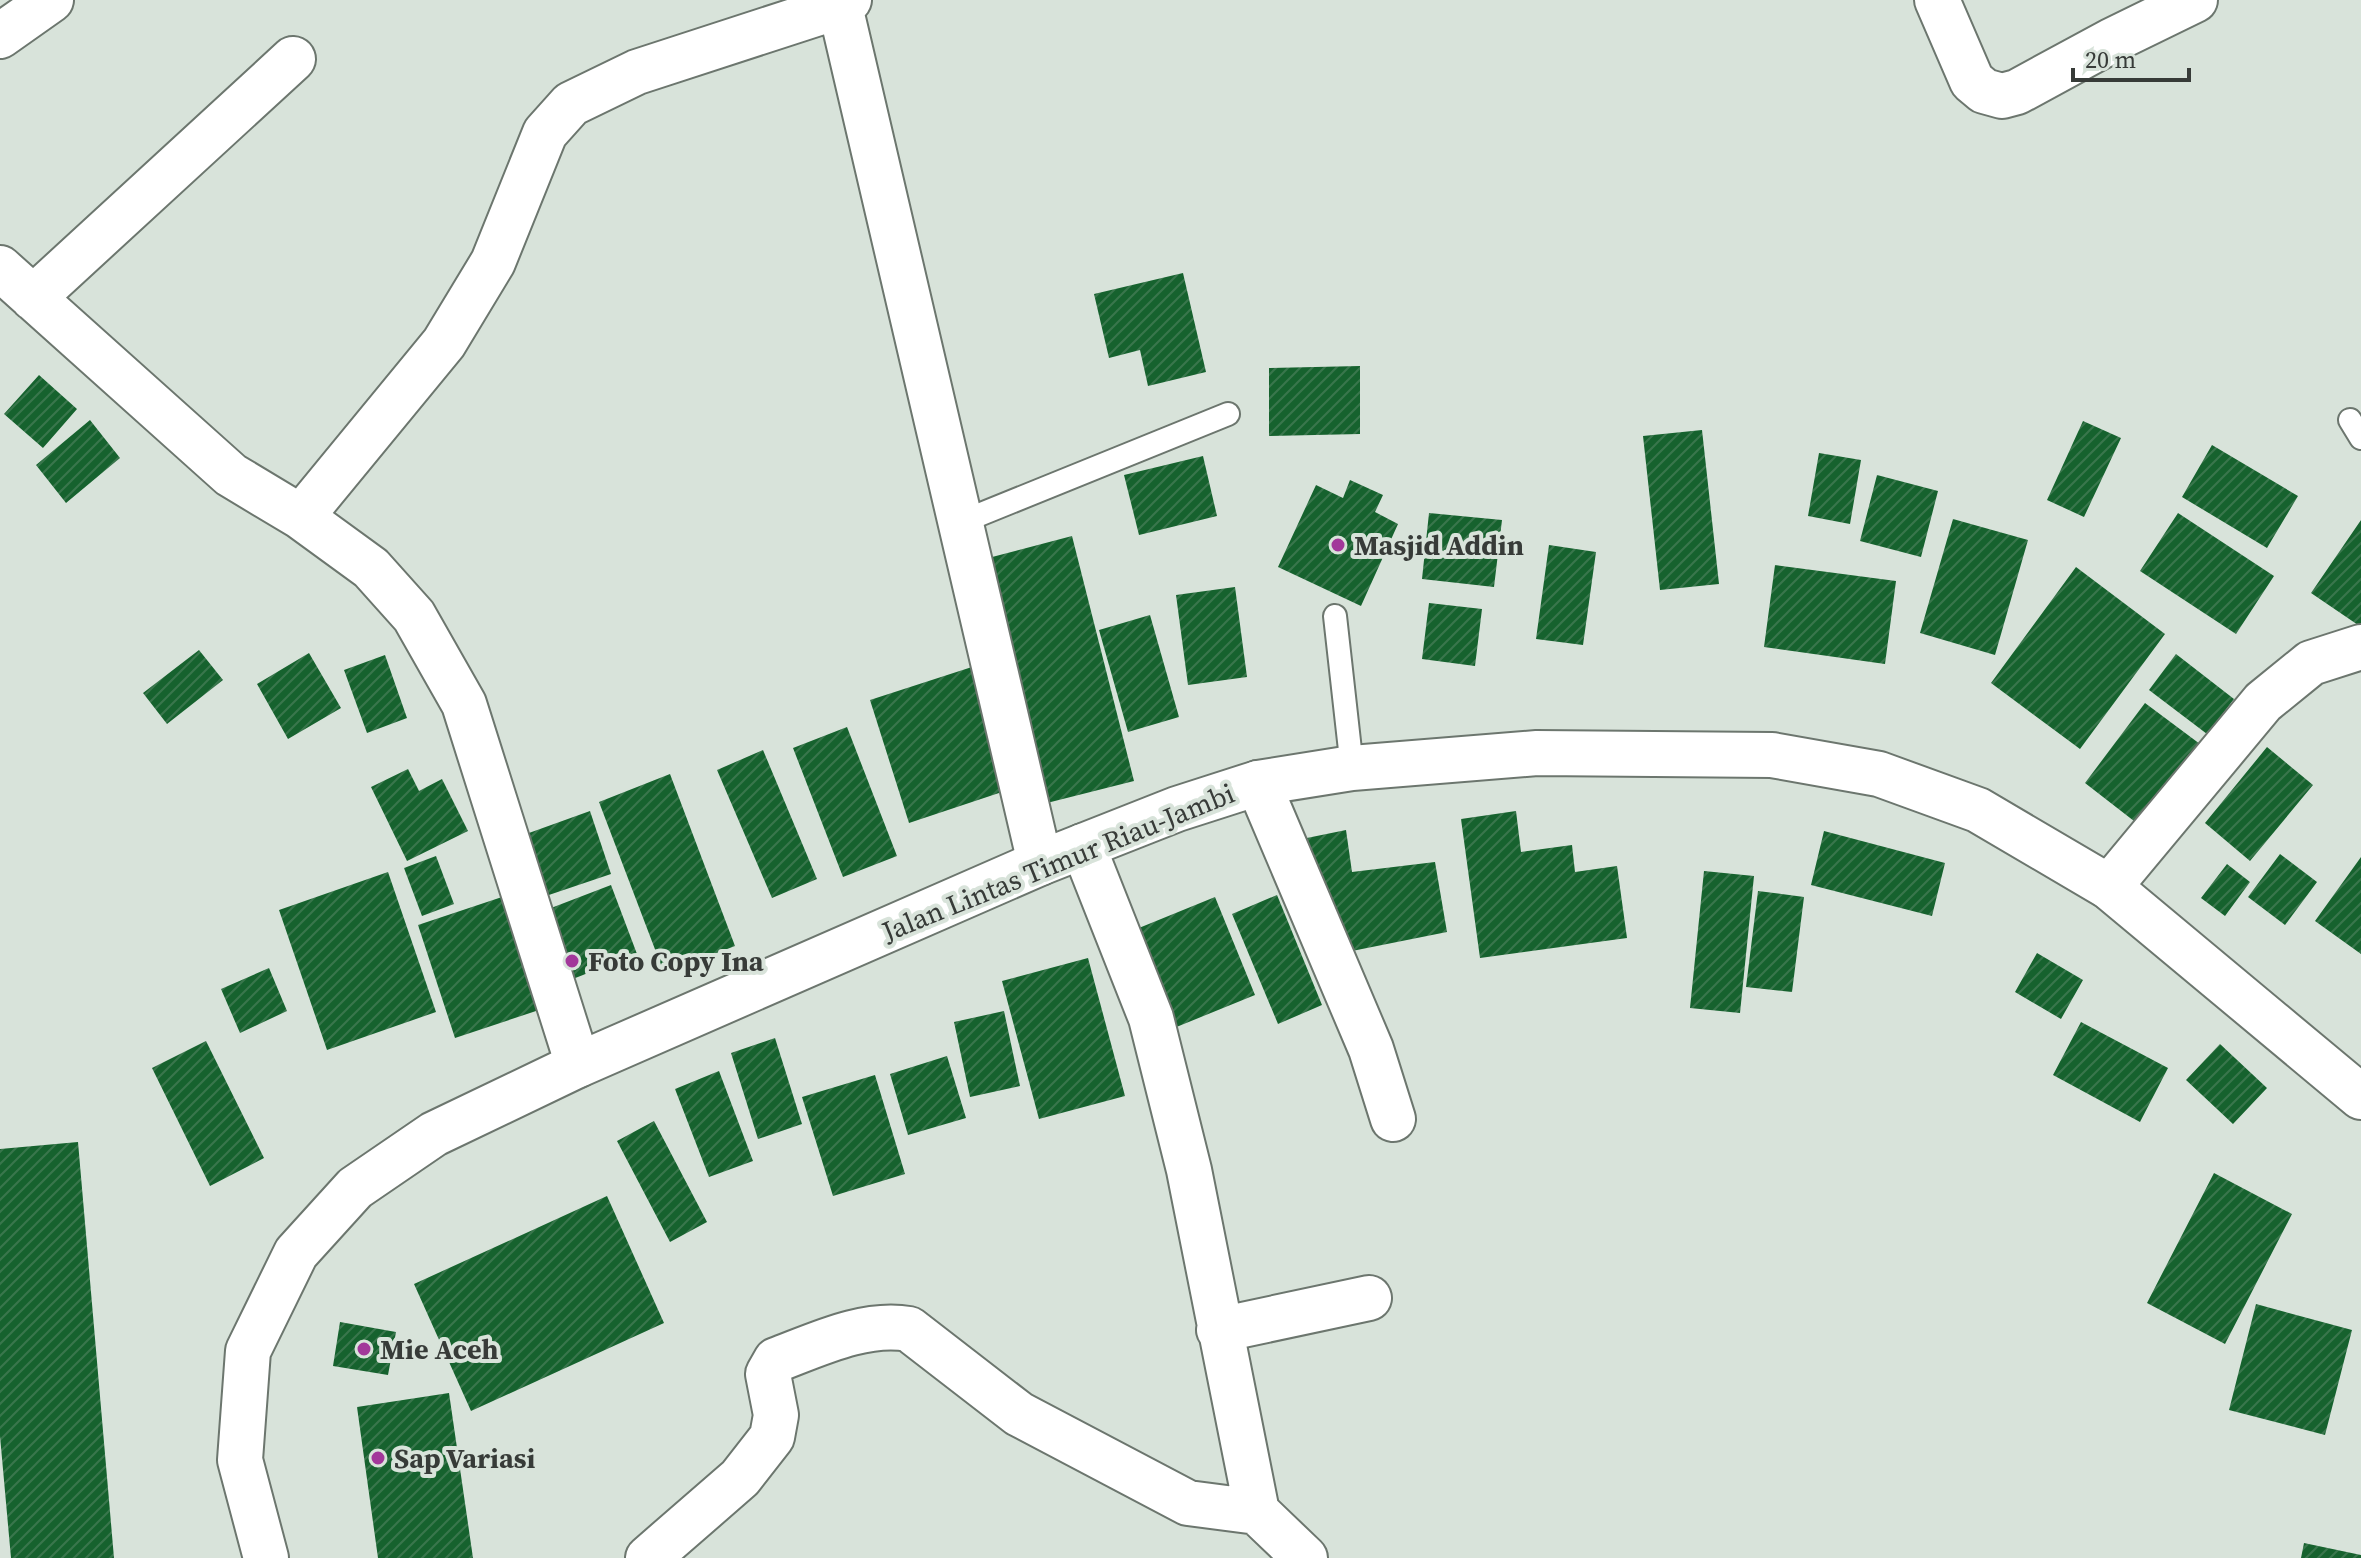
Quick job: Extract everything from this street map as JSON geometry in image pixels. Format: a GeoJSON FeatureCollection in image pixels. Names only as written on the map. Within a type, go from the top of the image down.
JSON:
{"type":"FeatureCollection","features":[{"type":"Feature","properties":{"kind":"main road"},"geometry":{"type":"LineString","coordinates":[[0,36],[51,0]]}},
{"type":"Feature","properties":{"kind":"main road"},"geometry":{"type":"LineString","coordinates":[[1937,0],[1972,81],[1984,91],[2002,96],[2017,92],[2195,0]]}},
{"type":"Feature","properties":{"kind":"main road"},"geometry":{"type":"LineString","coordinates":[[301,517],[444,343],[493,262],[545,133],[571,104],[637,72],[844,3],[959,523],[1040,863]]}},
{"type":"Feature","properties":{"kind":"main road"},"geometry":{"type":"LineString","coordinates":[[33,298],[293,59]]}},
{"type":"Feature","properties":{"kind":"main road"},"geometry":{"type":"LineString","coordinates":[[0,268],[231,475],[301,517],[371,568],[414,616],[464,704],[578,1065]]}},
{"type":"Feature","properties":{"kind":"main road"},"geometry":{"type":"LineString","coordinates":[[2109,887],[2263,702],[2311,663],[2361,647]]}},
{"type":"Feature","properties":{"kind":"main road","name":"Jalan Lintas Timur Riau-Jambi"},"geometry":{"type":"LineString","coordinates":[[266,1558],[240,1460],[248,1351],[296,1253],[355,1188],[434,1134],[578,1065],[1040,863],[1177,809],[1258,783],[1352,768],[1537,753],[1772,755],[1879,774],[1978,810],[2109,887],[2361,1097]]}},
{"type":"Feature","properties":{"kind":"main road"},"geometry":{"type":"LineString","coordinates":[[1258,783],[1371,1049],[1393,1119]]}},
{"type":"Feature","properties":{"kind":"main road"},"geometry":{"type":"LineString","coordinates":[[1083,846],[1151,1018],[1189,1170],[1257,1512],[1305,1558]]}},
{"type":"Feature","properties":{"kind":"main road"},"geometry":{"type":"LineString","coordinates":[[1219,1330],[1369,1298]]}},
{"type":"Feature","properties":{"kind":"main road"},"geometry":{"type":"LineString","coordinates":[[648,1558],[740,1478],[772,1437],[776,1415],[768,1374],[776,1360],[833,1339],[892,1326],[909,1329],[1019,1414],[1188,1503],[1257,1512]]}},
{"type":"Feature","properties":{"kind":"lane"},"geometry":{"type":"LineString","coordinates":[[959,523],[1228,414]]}},
{"type":"Feature","properties":{"kind":"lane"},"geometry":{"type":"LineString","coordinates":[[1335,616],[1352,768]]}},
{"type":"Feature","properties":{"kind":"building"},"geometry":{"type":"Polygon","coordinates":[[[1183,273],[1206,372],[1148,386],[1140,350],[1109,358],[1094,294],[1183,273]]]}},
{"type":"Feature","properties":{"kind":"building"},"geometry":{"type":"Polygon","coordinates":[[[1360,366],[1360,434],[1269,436],[1269,368],[1360,366]]]}},
{"type":"Feature","properties":{"kind":"building"},"geometry":{"type":"Polygon","coordinates":[[[39,375],[77,409],[43,448],[4,414],[39,375]]]}},
{"type":"Feature","properties":{"kind":"building"},"geometry":{"type":"Polygon","coordinates":[[[90,420],[120,458],[66,503],[36,465],[90,420]]]}},
{"type":"Feature","properties":{"kind":"building"},"geometry":{"type":"Polygon","coordinates":[[[2083,421],[2121,438],[2084,517],[2047,500],[2083,421]]]}},
{"type":"Feature","properties":{"kind":"building"},"geometry":{"type":"Polygon","coordinates":[[[1702,430],[1719,584],[1660,590],[1643,436],[1702,430]]]}},
{"type":"Feature","properties":{"kind":"building"},"geometry":{"type":"Polygon","coordinates":[[[2212,445],[2298,496],[2267,548],[2182,497],[2212,445]]]}},
{"type":"Feature","properties":{"kind":"building"},"geometry":{"type":"Polygon","coordinates":[[[1819,453],[1861,460],[1850,524],[1808,516],[1819,453]]]}},
{"type":"Feature","properties":{"kind":"building"},"geometry":{"type":"Polygon","coordinates":[[[1203,456],[1217,516],[1139,535],[1124,475],[1203,456]]]}},
{"type":"Feature","properties":{"kind":"building"},"geometry":{"type":"Polygon","coordinates":[[[1877,475],[1938,491],[1921,557],[1860,541],[1877,475]]]}},
{"type":"Feature","properties":{"kind":"building","name":"Masjid Addin"},"geometry":{"type":"Polygon","coordinates":[[[1350,480],[1383,495],[1375,512],[1398,524],[1361,606],[1278,567],[1316,485],[1343,498],[1350,480]]]}},
{"type":"Feature","properties":{"kind":"building"},"geometry":{"type":"Polygon","coordinates":[[[1429,513],[1502,520],[1494,587],[1422,579],[1429,513]]]}},
{"type":"Feature","properties":{"kind":"building"},"geometry":{"type":"Polygon","coordinates":[[[2178,513],[2274,576],[2236,634],[2140,571],[2178,513]]]}},
{"type":"Feature","properties":{"kind":"building"},"geometry":{"type":"Polygon","coordinates":[[[1953,519],[2028,540],[1995,655],[1920,633],[1953,519]]]}},
{"type":"Feature","properties":{"kind":"building"},"geometry":{"type":"Polygon","coordinates":[[[2361,520],[2361,627],[2311,593],[2361,520]]]}},
{"type":"Feature","properties":{"kind":"building"},"geometry":{"type":"Polygon","coordinates":[[[1072,536],[1134,781],[1035,806],[973,562],[1072,536]]]}},
{"type":"Feature","properties":{"kind":"building"},"geometry":{"type":"Polygon","coordinates":[[[1549,545],[1596,552],[1583,645],[1536,639],[1549,545]]]}},
{"type":"Feature","properties":{"kind":"building"},"geometry":{"type":"Polygon","coordinates":[[[1775,565],[1896,581],[1885,664],[1764,647],[1775,565]]]}},
{"type":"Feature","properties":{"kind":"building"},"geometry":{"type":"Polygon","coordinates":[[[2076,567],[2165,634],[2080,749],[1991,683],[2076,567]]]}},
{"type":"Feature","properties":{"kind":"building"},"geometry":{"type":"Polygon","coordinates":[[[1235,587],[1247,677],[1188,685],[1176,595],[1235,587]]]}},
{"type":"Feature","properties":{"kind":"building"},"geometry":{"type":"Polygon","coordinates":[[[1429,603],[1482,609],[1475,666],[1422,659],[1429,603]]]}},
{"type":"Feature","properties":{"kind":"building"},"geometry":{"type":"Polygon","coordinates":[[[1150,615],[1179,717],[1128,732],[1099,630],[1150,615]]]}},
{"type":"Feature","properties":{"kind":"building"},"geometry":{"type":"Polygon","coordinates":[[[199,650],[223,680],[167,724],[143,693],[199,650]]]}},
{"type":"Feature","properties":{"kind":"building"},"geometry":{"type":"Polygon","coordinates":[[[309,653],[341,708],[288,739],[257,684],[309,653]]]}},
{"type":"Feature","properties":{"kind":"building"},"geometry":{"type":"Polygon","coordinates":[[[2176,654],[2234,699],[2207,734],[2149,690],[2176,654]]]}},
{"type":"Feature","properties":{"kind":"building"},"geometry":{"type":"Polygon","coordinates":[[[385,655],[407,718],[367,733],[344,670],[385,655]]]}},
{"type":"Feature","properties":{"kind":"building"},"geometry":{"type":"Polygon","coordinates":[[[975,666],[1014,788],[909,823],[870,700],[975,666]]]}},
{"type":"Feature","properties":{"kind":"building"},"geometry":{"type":"Polygon","coordinates":[[[2145,703],[2204,747],[2143,828],[2085,783],[2145,703]]]}},
{"type":"Feature","properties":{"kind":"building"},"geometry":{"type":"Polygon","coordinates":[[[847,727],[897,856],[843,877],[793,748],[847,727]]]}},
{"type":"Feature","properties":{"kind":"building"},"geometry":{"type":"Polygon","coordinates":[[[2267,747],[2313,785],[2250,861],[2205,823],[2267,747]]]}},
{"type":"Feature","properties":{"kind":"building"},"geometry":{"type":"Polygon","coordinates":[[[763,750],[817,879],[772,898],[717,770],[763,750]]]}},
{"type":"Feature","properties":{"kind":"building"},"geometry":{"type":"Polygon","coordinates":[[[408,769],[419,791],[442,779],[468,831],[407,861],[371,787],[408,769]]]}},
{"type":"Feature","properties":{"kind":"building"},"geometry":{"type":"Polygon","coordinates":[[[670,774],[735,946],[664,973],[599,802],[670,774]]]}},
{"type":"Feature","properties":{"kind":"building"},"geometry":{"type":"Polygon","coordinates":[[[590,811],[611,874],[537,899],[515,838],[590,811]]]}},
{"type":"Feature","properties":{"kind":"building"},"geometry":{"type":"Polygon","coordinates":[[[1516,811],[1521,852],[1572,845],[1575,872],[1617,866],[1627,938],[1480,958],[1461,819],[1516,811]]]}},
{"type":"Feature","properties":{"kind":"building"},"geometry":{"type":"Polygon","coordinates":[[[1346,830],[1352,872],[1435,862],[1447,932],[1342,953],[1302,839],[1346,830]]]}},
{"type":"Feature","properties":{"kind":"building"},"geometry":{"type":"Polygon","coordinates":[[[1824,831],[1945,863],[1932,916],[1811,885],[1824,831]]]}},
{"type":"Feature","properties":{"kind":"building"},"geometry":{"type":"Polygon","coordinates":[[[2280,854],[2317,882],[2285,925],[2248,897],[2280,854]]]}},
{"type":"Feature","properties":{"kind":"building"},"geometry":{"type":"Polygon","coordinates":[[[436,856],[454,904],[422,916],[404,868],[436,856]]]}},
{"type":"Feature","properties":{"kind":"building"},"geometry":{"type":"Polygon","coordinates":[[[2361,857],[2361,954],[2315,921],[2361,857]]]}},
{"type":"Feature","properties":{"kind":"building"},"geometry":{"type":"Polygon","coordinates":[[[2227,864],[2250,882],[2225,916],[2201,898],[2227,864]]]}},
{"type":"Feature","properties":{"kind":"building"},"geometry":{"type":"Polygon","coordinates":[[[1704,871],[1754,876],[1740,1013],[1690,1008],[1704,871]]]}},
{"type":"Feature","properties":{"kind":"building"},"geometry":{"type":"Polygon","coordinates":[[[388,872],[436,1012],[327,1050],[279,910],[388,872]]]}},
{"type":"Feature","properties":{"kind":"building"},"geometry":{"type":"Polygon","coordinates":[[[611,885],[637,954],[565,982],[538,913],[611,885]]]}},
{"type":"Feature","properties":{"kind":"building"},"geometry":{"type":"Polygon","coordinates":[[[1758,891],[1804,897],[1792,992],[1746,987],[1758,891]]]}},
{"type":"Feature","properties":{"kind":"building"},"geometry":{"type":"Polygon","coordinates":[[[1277,895],[1322,1005],[1278,1024],[1232,914],[1277,895]]]}},
{"type":"Feature","properties":{"kind":"building"},"geometry":{"type":"Polygon","coordinates":[[[502,897],[539,1010],[455,1038],[418,925],[502,897]]]}},
{"type":"Feature","properties":{"kind":"building"},"geometry":{"type":"Polygon","coordinates":[[[1215,897],[1255,995],[1174,1028],[1134,930],[1215,897]]]}},
{"type":"Feature","properties":{"kind":"building"},"geometry":{"type":"Polygon","coordinates":[[[2037,953],[2083,980],[2061,1019],[2015,992],[2037,953]]]}},
{"type":"Feature","properties":{"kind":"building"},"geometry":{"type":"Polygon","coordinates":[[[1088,958],[1125,1096],[1039,1119],[1002,981],[1088,958]]]}},
{"type":"Feature","properties":{"kind":"building"},"geometry":{"type":"Polygon","coordinates":[[[269,968],[287,1011],[240,1033],[221,989],[269,968]]]}},
{"type":"Feature","properties":{"kind":"building"},"geometry":{"type":"Polygon","coordinates":[[[1004,1011],[1020,1086],[970,1097],[954,1022],[1004,1011]]]}},
{"type":"Feature","properties":{"kind":"building"},"geometry":{"type":"Polygon","coordinates":[[[2081,1022],[2168,1068],[2140,1122],[2053,1075],[2081,1022]]]}},
{"type":"Feature","properties":{"kind":"building"},"geometry":{"type":"Polygon","coordinates":[[[775,1038],[802,1124],[758,1139],[731,1053],[775,1038]]]}},
{"type":"Feature","properties":{"kind":"building"},"geometry":{"type":"Polygon","coordinates":[[[206,1041],[264,1158],[210,1186],[152,1068],[206,1041]]]}},
{"type":"Feature","properties":{"kind":"building"},"geometry":{"type":"Polygon","coordinates":[[[2220,1044],[2267,1088],[2233,1124],[2186,1080],[2220,1044]]]}},
{"type":"Feature","properties":{"kind":"building"},"geometry":{"type":"Polygon","coordinates":[[[947,1056],[966,1118],[908,1135],[890,1074],[947,1056]]]}},
{"type":"Feature","properties":{"kind":"building"},"geometry":{"type":"Polygon","coordinates":[[[719,1071],[753,1161],[709,1177],[675,1089],[719,1071]]]}},
{"type":"Feature","properties":{"kind":"building"},"geometry":{"type":"Polygon","coordinates":[[[875,1075],[905,1174],[833,1196],[802,1097],[875,1075]]]}},
{"type":"Feature","properties":{"kind":"building"},"geometry":{"type":"Polygon","coordinates":[[[654,1121],[707,1222],[670,1242],[617,1141],[654,1121]]]}},
{"type":"Feature","properties":{"kind":"building"},"geometry":{"type":"Polygon","coordinates":[[[78,1142],[114,1558],[11,1558],[0,1436],[0,1149],[78,1142]]]}},
{"type":"Feature","properties":{"kind":"building"},"geometry":{"type":"Polygon","coordinates":[[[2214,1173],[2292,1214],[2225,1344],[2147,1303],[2214,1173]]]}},
{"type":"Feature","properties":{"kind":"building"},"geometry":{"type":"Polygon","coordinates":[[[607,1196],[664,1323],[471,1411],[414,1284],[607,1196]]]}},
{"type":"Feature","properties":{"kind":"building"},"geometry":{"type":"Polygon","coordinates":[[[2256,1304],[2352,1330],[2325,1435],[2229,1410],[2256,1304]]]}},
{"type":"Feature","properties":{"kind":"building","name":"Mie Aceh"},"geometry":{"type":"Polygon","coordinates":[[[340,1322],[396,1332],[388,1375],[333,1366],[340,1322]]]}},
{"type":"Feature","properties":{"kind":"building"},"geometry":{"type":"Polygon","coordinates":[[[449,1393],[473,1558],[378,1558],[357,1407],[449,1393]]]}},
{"type":"Feature","properties":{"kind":"building"},"geometry":{"type":"Polygon","coordinates":[[[2304,1543],[2361,1555],[2361,1558],[2301,1558],[2304,1543]]]}},
{"type":"Feature","properties":{"kind":"place","name":"Masjid Addin"},"geometry":{"type":"Point","coordinates":[1338,545]}},
{"type":"Feature","properties":{"kind":"place","name":"Foto Copy Ina"},"geometry":{"type":"Point","coordinates":[572,961]}},
{"type":"Feature","properties":{"kind":"place","name":"Mie Aceh"},"geometry":{"type":"Point","coordinates":[364,1349]}},
{"type":"Feature","properties":{"kind":"place","name":"Sap Variasi"},"geometry":{"type":"Point","coordinates":[378,1458]}}]}
